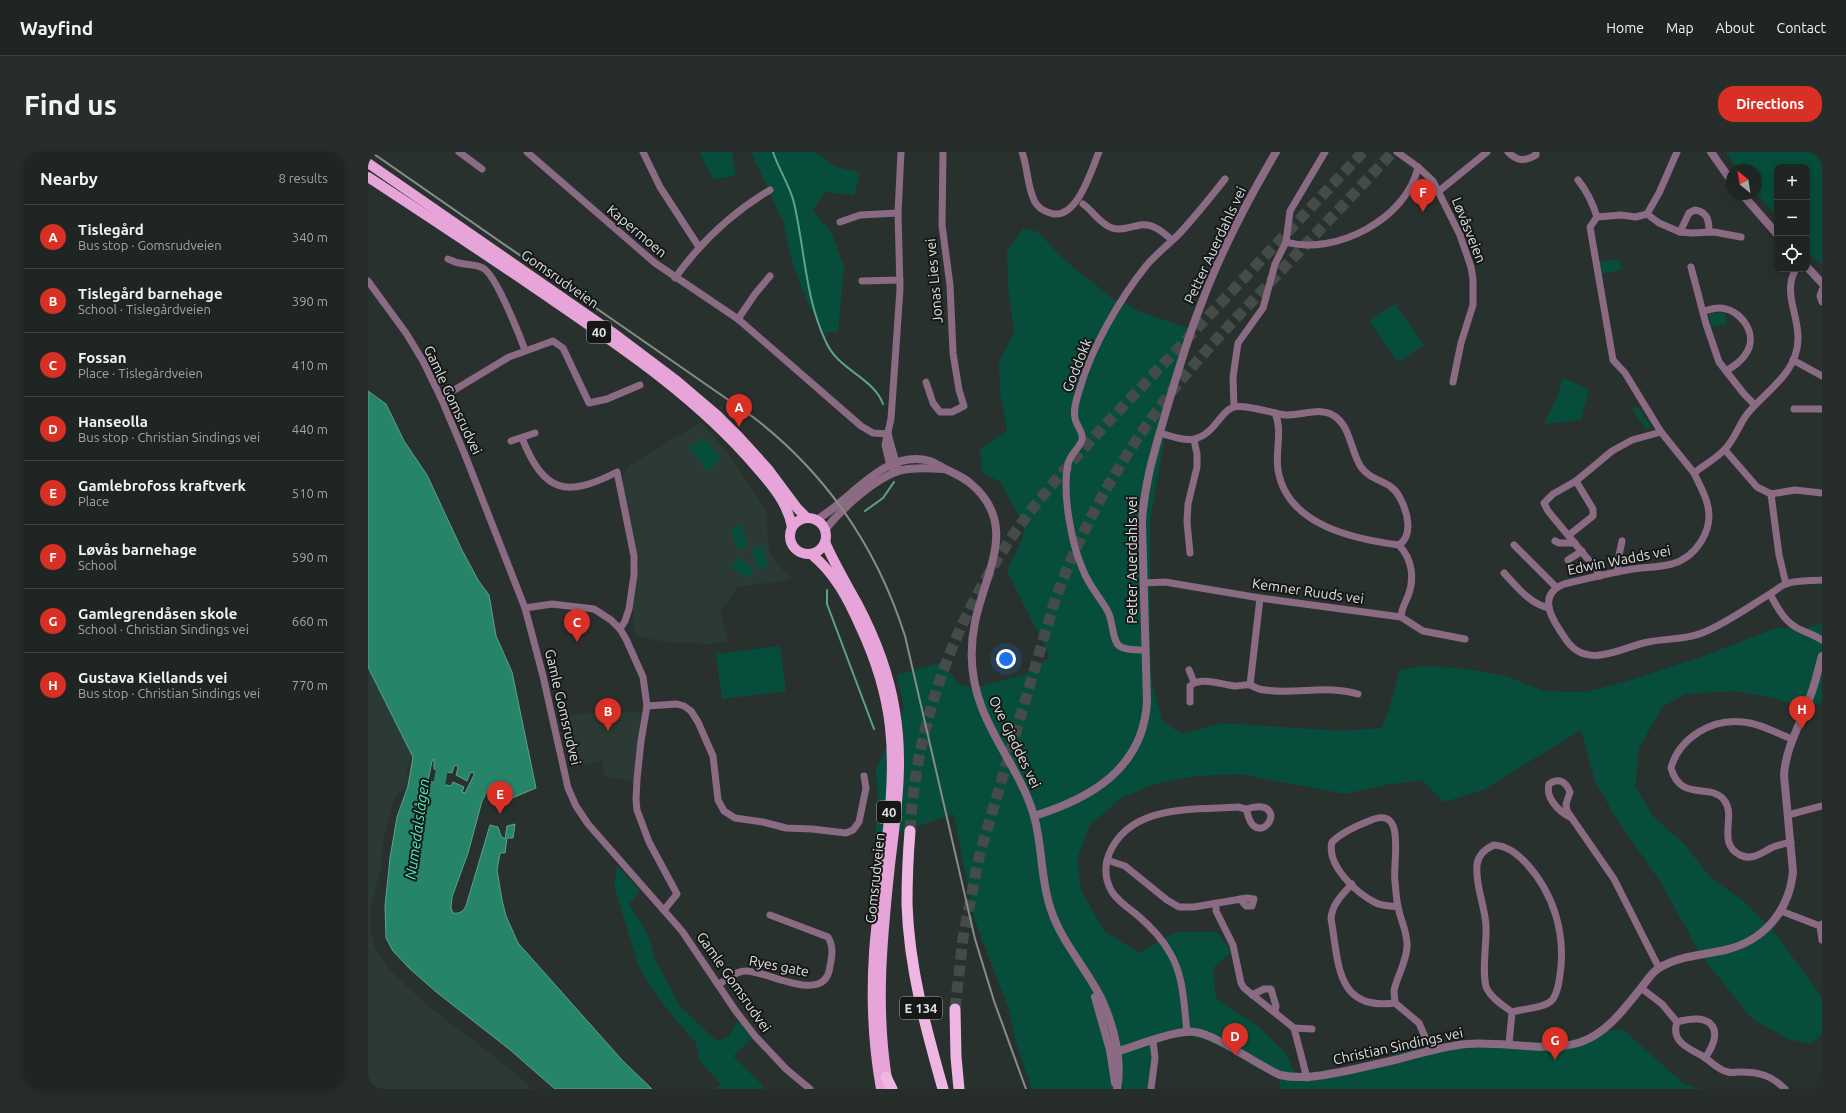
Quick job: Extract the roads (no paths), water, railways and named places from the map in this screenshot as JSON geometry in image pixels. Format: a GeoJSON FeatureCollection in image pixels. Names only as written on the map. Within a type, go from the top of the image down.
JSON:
{"type":"FeatureCollection","features":[{"type":"Feature","properties":{"kind":"highway","name":"E 134"},"geometry":{"type":"LineString","coordinates":[[910,832],[907,897],[909,934],[919,996],[943,1089]]}},
{"type":"Feature","properties":{"kind":"highway","name":"E 134"},"geometry":{"type":"LineString","coordinates":[[955,1009],[958,1089]]}},
{"type":"Feature","properties":{"kind":"highway","name":"E 134"},"geometry":{"type":"LineString","coordinates":[[932,1051],[936,1089]]}},
{"type":"Feature","properties":{"kind":"highway"},"geometry":{"type":"LineString","coordinates":[[886,1077],[892,1089]]}},
{"type":"Feature","properties":{"kind":"main road","name":"Gomsrudveien"},"geometry":{"type":"LineString","coordinates":[[368,163],[606,328],[678,381],[717,415],[740,438],[768,469],[797,508],[812,519]]}},
{"type":"Feature","properties":{"kind":"main road","name":"Gomsrudveien"},"geometry":{"type":"LineString","coordinates":[[368,177],[452,231],[602,334],[685,396],[725,433],[762,473],[784,503],[790,516],[792,527]]}},
{"type":"Feature","properties":{"kind":"main road"},"geometry":{"type":"LineString","coordinates":[[792,527],[800,520],[812,519]]}},
{"type":"Feature","properties":{"kind":"main road","name":"40"},"geometry":{"type":"LineString","coordinates":[[812,519],[825,530],[825,542]]}},
{"type":"Feature","properties":{"kind":"main road","name":"40"},"geometry":{"type":"LineString","coordinates":[[792,527],[790,535],[793,547],[800,553],[811,554]]}},
{"type":"Feature","properties":{"kind":"main road","name":"Gomsrudveien"},"geometry":{"type":"LineString","coordinates":[[825,542],[833,560],[857,602],[876,642],[889,683],[897,727],[899,758],[898,796],[880,974],[881,1025],[888,1089]]}},
{"type":"Feature","properties":{"kind":"main road"},"geometry":{"type":"LineString","coordinates":[[811,554],[819,550],[825,542]]}},
{"type":"Feature","properties":{"kind":"main road","name":"Gomsrudveien"},"geometry":{"type":"LineString","coordinates":[[811,554],[832,574],[857,619],[875,660],[888,713],[891,744],[891,781],[873,974],[874,1034],[881,1089]]}},
{"type":"Feature","properties":{"kind":"street"},"geometry":{"type":"LineString","coordinates":[[459,152],[482,169]]}},
{"type":"Feature","properties":{"kind":"street","name":"Kapermoen"},"geometry":{"type":"LineString","coordinates":[[527,152],[637,248],[675,278],[738,319],[861,426],[873,433],[888,434]]}},
{"type":"Feature","properties":{"kind":"street"},"geometry":{"type":"LineString","coordinates":[[643,152],[660,187],[699,247]]}},
{"type":"Feature","properties":{"kind":"street"},"geometry":{"type":"LineString","coordinates":[[894,467],[885,445],[891,419],[900,280],[898,213],[900,152]]}},
{"type":"Feature","properties":{"kind":"street","name":"Jonas Lies vei"},"geometry":{"type":"LineString","coordinates":[[926,382],[933,404],[940,412],[952,412],[964,406],[959,390],[953,353],[950,284],[942,225],[943,152]]}},
{"type":"Feature","properties":{"kind":"street"},"geometry":{"type":"LineString","coordinates":[[1022,152],[1032,194],[1036,204],[1044,211],[1052,214],[1063,213],[1069,210],[1077,201],[1099,152]]}},
{"type":"Feature","properties":{"kind":"street","name":"Petter Auerdahls vei"},"geometry":{"type":"LineString","coordinates":[[1034,816],[1058,808],[1096,788],[1111,778],[1129,758],[1137,744],[1146,718],[1147,702],[1143,583],[1144,499],[1150,467],[1187,342],[1204,296],[1220,258],[1254,190],[1276,152]]}},
{"type":"Feature","properties":{"kind":"street"},"geometry":{"type":"LineString","coordinates":[[1234,407],[1233,378],[1238,343],[1263,308],[1275,264],[1286,242],[1290,211],[1325,152]]}},
{"type":"Feature","properties":{"kind":"street","name":"Løvåsveien"},"geometry":{"type":"LineString","coordinates":[[1396,152],[1418,167],[1433,181],[1467,252],[1473,279],[1473,305],[1461,342],[1453,382]]}},
{"type":"Feature","properties":{"kind":"street"},"geometry":{"type":"LineString","coordinates":[[1439,191],[1487,152]]}},
{"type":"Feature","properties":{"kind":"street"},"geometry":{"type":"LineString","coordinates":[[1508,152],[1517,160],[1524,160],[1536,155],[1536,152]]}},
{"type":"Feature","properties":{"kind":"street"},"geometry":{"type":"LineString","coordinates":[[1578,180],[1584,187],[1594,205],[1597,218],[1621,214],[1636,217],[1647,214],[1677,152]]}},
{"type":"Feature","properties":{"kind":"street"},"geometry":{"type":"LineString","coordinates":[[1711,152],[1726,173]]}},
{"type":"Feature","properties":{"kind":"street"},"geometry":{"type":"LineString","coordinates":[[1286,242],[1302,245],[1317,245],[1368,229],[1382,220],[1405,196],[1414,184],[1418,167]]}},
{"type":"Feature","properties":{"kind":"street","name":"Goddokk"},"geometry":{"type":"LineString","coordinates":[[1145,650],[1127,650],[1116,642],[1112,634],[1110,618],[1107,610],[1082,570],[1068,511],[1066,494],[1068,465],[1072,454],[1082,440],[1082,434],[1075,419],[1074,410],[1083,379],[1092,358],[1112,319],[1138,277],[1149,262],[1172,240],[1225,179]]}},
{"type":"Feature","properties":{"kind":"street"},"geometry":{"type":"LineString","coordinates":[[675,278],[699,247],[722,225],[770,190]]}},
{"type":"Feature","properties":{"kind":"street"},"geometry":{"type":"LineString","coordinates":[[1747,200],[1774,231]]}},
{"type":"Feature","properties":{"kind":"street"},"geometry":{"type":"LineString","coordinates":[[1083,204],[1092,210],[1102,222],[1113,228],[1146,225],[1158,229],[1172,240]]}},
{"type":"Feature","properties":{"kind":"street"},"geometry":{"type":"LineString","coordinates":[[1680,232],[1686,217],[1689,213],[1696,210],[1703,212],[1707,217],[1709,222],[1709,232]]}},
{"type":"Feature","properties":{"kind":"street"},"geometry":{"type":"LineString","coordinates":[[840,222],[864,215],[898,213]]}},
{"type":"Feature","properties":{"kind":"street"},"geometry":{"type":"LineString","coordinates":[[1647,214],[1659,223],[1680,232],[1709,232],[1740,237]]}},
{"type":"Feature","properties":{"kind":"street","name":"Edwin Wadds vei"},"geometry":{"type":"LineString","coordinates":[[1549,608],[1550,596],[1556,587],[1618,572],[1672,564],[1686,558],[1698,547],[1706,531],[1709,514],[1706,498],[1694,473],[1661,432],[1625,374],[1613,360],[1590,228],[1597,218]]}},
{"type":"Feature","properties":{"kind":"street"},"geometry":{"type":"LineString","coordinates":[[448,259],[458,263],[479,266],[484,268],[490,274],[510,312],[525,350]]}},
{"type":"Feature","properties":{"kind":"street"},"geometry":{"type":"LineString","coordinates":[[1691,267],[1711,340],[1719,362],[1744,394],[1755,405]]}},
{"type":"Feature","properties":{"kind":"street"},"geometry":{"type":"LineString","coordinates":[[1810,270],[1822,283]]}},
{"type":"Feature","properties":{"kind":"street"},"geometry":{"type":"LineString","coordinates":[[1694,473],[1725,450],[1747,414],[1783,377],[1793,360],[1797,350],[1798,327],[1790,284],[1795,272]]}},
{"type":"Feature","properties":{"kind":"street"},"geometry":{"type":"LineString","coordinates":[[738,319],[754,294],[770,276]]}},
{"type":"Feature","properties":{"kind":"street"},"geometry":{"type":"LineString","coordinates":[[862,280],[900,280]]}},
{"type":"Feature","properties":{"kind":"street","name":"Gamle Gomsrudvei"},"geometry":{"type":"LineString","coordinates":[[368,281],[414,346],[441,398],[525,608],[571,797],[588,824],[664,910],[693,946],[743,1022],[764,1047],[786,1069],[810,1089]]}},
{"type":"Feature","properties":{"kind":"street"},"geometry":{"type":"LineString","coordinates":[[1822,290],[1820,296],[1822,302]]}},
{"type":"Feature","properties":{"kind":"street"},"geometry":{"type":"LineString","coordinates":[[1704,311],[1719,308],[1731,310],[1740,315],[1750,332],[1748,351],[1739,363],[1726,371]]}},
{"type":"Feature","properties":{"kind":"street"},"geometry":{"type":"LineString","coordinates":[[441,398],[509,357],[553,341],[558,343],[563,348],[589,403],[607,400],[640,385]]}},
{"type":"Feature","properties":{"kind":"street"},"geometry":{"type":"LineString","coordinates":[[1793,360],[1822,376]]}},
{"type":"Feature","properties":{"kind":"street"},"geometry":{"type":"LineString","coordinates":[[1160,433],[1185,440],[1194,440],[1208,432],[1226,412],[1234,407],[1242,406],[1275,413],[1300,414],[1323,411],[1337,418],[1344,428],[1361,467],[1369,475],[1394,487],[1405,511],[1408,528],[1406,538],[1399,545]]}},
{"type":"Feature","properties":{"kind":"street"},"geometry":{"type":"LineString","coordinates":[[1794,409],[1822,409]]}},
{"type":"Feature","properties":{"kind":"street"},"geometry":{"type":"LineString","coordinates":[[1275,413],[1280,428],[1277,446],[1278,471],[1284,488],[1293,502],[1303,513],[1327,526],[1361,538],[1399,545],[1408,558],[1412,578],[1401,617]]}},
{"type":"Feature","properties":{"kind":"street"},"geometry":{"type":"LineString","coordinates":[[1600,576],[1582,551],[1548,511],[1544,503],[1553,494],[1576,481],[1612,451],[1632,440],[1661,432]]}},
{"type":"Feature","properties":{"kind":"street"},"geometry":{"type":"LineString","coordinates":[[511,441],[535,433]]}},
{"type":"Feature","properties":{"kind":"street"},"geometry":{"type":"LineString","coordinates":[[522,438],[542,476],[551,483],[559,486],[569,488],[582,487],[617,472],[621,485],[626,524],[634,556],[633,587],[629,609],[626,621],[620,629]]}},
{"type":"Feature","properties":{"kind":"street"},"geometry":{"type":"LineString","coordinates":[[1190,553],[1187,522],[1188,504],[1197,467],[1197,454],[1194,440]]}},
{"type":"Feature","properties":{"kind":"street"},"geometry":{"type":"LineString","coordinates":[[1725,450],[1757,487],[1771,494],[1795,490],[1822,493]]}},
{"type":"Feature","properties":{"kind":"street","name":"Ove Gjeddes vei"},"geometry":{"type":"LineString","coordinates":[[825,530],[834,519],[882,479],[894,467]]}},
{"type":"Feature","properties":{"kind":"street","name":"Ove Gjeddes vei"},"geometry":{"type":"LineString","coordinates":[[812,519],[836,506],[872,476],[894,467],[946,469],[965,479],[978,491],[988,505],[995,524],[997,541],[996,553],[974,632],[972,655],[973,673],[985,716],[1019,779],[1034,816],[1045,889],[1050,909],[1059,929],[1082,969],[1097,1003],[1114,1049],[1117,1089]]}},
{"type":"Feature","properties":{"kind":"street"},"geometry":{"type":"LineString","coordinates":[[1568,534],[1593,516],[1593,509],[1576,481]]}},
{"type":"Feature","properties":{"kind":"street"},"geometry":{"type":"LineString","coordinates":[[1771,494],[1779,555],[1786,584]]}},
{"type":"Feature","properties":{"kind":"street"},"geometry":{"type":"LineString","coordinates":[[1554,540],[1559,543],[1575,543]]}},
{"type":"Feature","properties":{"kind":"street"},"geometry":{"type":"LineString","coordinates":[[1618,572],[1617,564],[1622,541]]}},
{"type":"Feature","properties":{"kind":"street","name":"Edwin Wadds vei"},"geometry":{"type":"LineString","coordinates":[[1514,545],[1556,587]]}},
{"type":"Feature","properties":{"kind":"street"},"geometry":{"type":"LineString","coordinates":[[1568,560],[1582,551]]}},
{"type":"Feature","properties":{"kind":"street"},"geometry":{"type":"LineString","coordinates":[[1504,573],[1530,599],[1540,606],[1549,608],[1550,615],[1555,624],[1575,650],[1586,655],[1606,655],[1648,642],[1700,634],[1730,620],[1786,584],[1822,580]]}},
{"type":"Feature","properties":{"kind":"street","name":"Kemner Ruuds vei"},"geometry":{"type":"LineString","coordinates":[[1143,583],[1165,582],[1260,598],[1401,617],[1422,631],[1465,639]]}},
{"type":"Feature","properties":{"kind":"street"},"geometry":{"type":"LineString","coordinates":[[1770,594],[1781,614],[1794,626],[1811,633],[1822,640]]}},
{"type":"Feature","properties":{"kind":"street"},"geometry":{"type":"LineString","coordinates":[[1250,684],[1260,598]]}},
{"type":"Feature","properties":{"kind":"street"},"geometry":{"type":"LineString","coordinates":[[525,608],[552,604],[594,609],[611,620],[620,629],[635,659],[642,677],[647,706],[641,741],[636,800],[637,810],[649,842],[677,894],[664,910]]}},
{"type":"Feature","properties":{"kind":"street","name":"Christian Sindings vei"},"geometry":{"type":"LineString","coordinates":[[1114,1049],[1134,1046],[1177,1033],[1187,1032],[1208,1036],[1280,1075],[1293,1078],[1307,1078],[1467,1044],[1509,1044],[1552,1047],[1582,1041],[1610,1024],[1659,968],[1674,961],[1743,945],[1765,930],[1781,911],[1792,883],[1793,872],[1784,775],[1787,754],[1811,695],[1822,656]]}},
{"type":"Feature","properties":{"kind":"street"},"geometry":{"type":"LineString","coordinates":[[1189,670],[1194,682]]}},
{"type":"Feature","properties":{"kind":"street"},"geometry":{"type":"LineString","coordinates":[[1190,702],[1190,686],[1194,682],[1202,681],[1235,686],[1250,684],[1258,688],[1278,691],[1338,689],[1358,694]]}},
{"type":"Feature","properties":{"kind":"street"},"geometry":{"type":"LineString","coordinates":[[647,706],[677,704],[688,708],[698,722],[713,756],[718,800],[724,811],[735,818],[763,822],[786,828],[846,833],[853,830],[859,822],[866,788],[864,776]]}},
{"type":"Feature","properties":{"kind":"street"},"geometry":{"type":"LineString","coordinates":[[1791,842],[1771,848],[1755,857],[1745,857],[1739,854],[1729,844],[1727,838],[1728,807],[1723,798],[1718,795],[1695,791],[1684,787],[1677,782],[1671,768],[1677,752],[1689,738],[1708,728],[1720,724],[1743,722],[1763,727],[1792,739]]}},
{"type":"Feature","properties":{"kind":"street"},"geometry":{"type":"LineString","coordinates":[[1570,817],[1558,808],[1549,795],[1550,784],[1555,780],[1567,785],[1570,792],[1566,804],[1570,817],[1604,862],[1659,968]]}},
{"type":"Feature","properties":{"kind":"street"},"geometry":{"type":"LineString","coordinates":[[1788,815],[1822,806]]}},
{"type":"Feature","properties":{"kind":"street"},"geometry":{"type":"LineString","coordinates":[[1187,1032],[1183,996],[1176,963],[1157,934],[1112,892],[1106,878],[1107,860],[1121,836],[1135,825],[1155,815],[1174,811],[1238,807],[1246,809]]}},
{"type":"Feature","properties":{"kind":"street"},"geometry":{"type":"LineString","coordinates":[[1395,1004],[1394,991],[1406,955],[1407,937],[1398,906],[1394,877],[1395,830],[1393,824],[1386,818],[1380,817],[1347,831],[1332,842],[1331,856],[1335,865],[1362,894],[1377,903],[1398,906]]}},
{"type":"Feature","properties":{"kind":"street"},"geometry":{"type":"LineString","coordinates":[[1494,845],[1507,848],[1531,869],[1548,895],[1553,906],[1561,934],[1562,958],[1556,993],[1552,1000],[1545,1004],[1512,1012],[1491,995],[1486,984],[1486,924],[1479,895],[1477,864],[1481,854],[1487,848],[1494,845]]}},
{"type":"Feature","properties":{"kind":"street"},"geometry":{"type":"LineString","coordinates":[[1107,860],[1125,866],[1167,900],[1179,907],[1194,907],[1240,900]]}},
{"type":"Feature","properties":{"kind":"street"},"geometry":{"type":"LineString","coordinates":[[1352,884],[1336,902],[1331,915],[1336,952],[1344,982],[1355,996],[1363,1001],[1373,1005],[1395,1004],[1419,1023],[1431,1051]]}},
{"type":"Feature","properties":{"kind":"street"},"geometry":{"type":"LineString","coordinates":[[1216,903],[1216,911],[1233,945],[1241,983],[1252,995],[1294,1028],[1307,1078]]}},
{"type":"Feature","properties":{"kind":"street"},"geometry":{"type":"LineString","coordinates":[[1781,911],[1821,925],[1822,940]]}},
{"type":"Feature","properties":{"kind":"street","name":"Ryes gate"},"geometry":{"type":"LineString","coordinates":[[718,985],[739,972],[746,970],[785,981],[815,986],[822,983],[826,978],[830,970],[833,949],[828,937],[770,915]]}},
{"type":"Feature","properties":{"kind":"street"},"geometry":{"type":"LineString","coordinates":[[1252,995],[1264,988],[1271,989],[1276,1006],[1275,1012]]}},
{"type":"Feature","properties":{"kind":"street"},"geometry":{"type":"LineString","coordinates":[[1641,988],[1662,1004],[1677,1022],[1676,1032],[1680,1042],[1718,1068],[1728,1072],[1756,1072],[1765,1074],[1778,1082],[1785,1089]]}},
{"type":"Feature","properties":{"kind":"street"},"geometry":{"type":"LineString","coordinates":[[1509,1044],[1512,1012]]}},
{"type":"Feature","properties":{"kind":"street"},"geometry":{"type":"LineString","coordinates":[[1677,1022],[1697,1020],[1707,1022],[1716,1032],[1712,1048],[1705,1058]]}},
{"type":"Feature","properties":{"kind":"street"},"geometry":{"type":"LineString","coordinates":[[1294,1028],[1312,1029]]}},
{"type":"Feature","properties":{"kind":"street"},"geometry":{"type":"LineString","coordinates":[[1152,1089],[1155,1058],[1153,1041]]}},
{"type":"Feature","properties":{"kind":"water"},"geometry":{"type":"Polygon","coordinates":[[[368,391],[386,404],[404,441],[427,475],[462,550],[478,580],[489,595],[496,636],[512,672],[536,788],[510,799],[507,795],[505,799],[494,797],[494,788],[490,785],[482,801],[468,853],[452,897],[451,908],[453,913],[461,912],[466,906],[490,825],[498,827],[501,836],[505,839],[507,826],[515,824],[513,838],[507,838],[505,853],[500,853],[497,870],[506,916],[518,943],[622,1060],[652,1089],[555,1089],[509,1049],[435,991],[409,968],[393,951],[386,938],[385,906],[390,858],[397,817],[408,786],[413,757],[368,667],[368,391]],[[434,759],[432,761],[428,781],[451,786],[453,782],[464,787],[462,792],[465,793],[474,775],[473,772],[470,773],[467,781],[456,775],[458,768],[457,765],[454,766],[452,773],[434,769],[434,759]]]}},
{"type":"Feature","properties":{"kind":"waterway"},"geometry":{"type":"LineString","coordinates":[[773,152],[792,197],[798,221],[806,274],[814,308],[826,342],[839,360],[872,387],[883,404]]}},
{"type":"Feature","properties":{"kind":"waterway"},"geometry":{"type":"LineString","coordinates":[[865,511],[883,498],[894,482]]}},
{"type":"Feature","properties":{"kind":"waterway"},"geometry":{"type":"LineString","coordinates":[[827,590],[827,604],[874,729]]}},
{"type":"Feature","properties":{"kind":"waterway","name":"Numedalslågen"},"geometry":{"type":"LineString","coordinates":[[437,799],[444,756]]}},
{"type":"Feature","properties":{"kind":"tunnel"},"geometry":{"type":"LineString","coordinates":[[910,831],[914,788],[921,746],[932,705],[946,664],[963,624],[982,585],[1004,548],[1029,513],[1079,454],[1363,152]]}},
{"type":"Feature","properties":{"kind":"tunnel"},"geometry":{"type":"LineString","coordinates":[[955,1009],[963,938],[979,857],[1054,603],[1073,556],[1095,510],[1134,443],[1188,371],[1393,152]]}},
{"type":"Feature","properties":{"kind":"railway"},"geometry":{"type":"LineString","coordinates":[[371,152],[753,417],[780,439],[804,463],[826,488],[846,515],[864,543],[880,573],[905,636],[975,939],[994,1001],[1026,1089]]}},
{"type":"Feature","properties":{"kind":"place","name":"Løvås barnehage"},"geometry":{"type":"Point","coordinates":[1423,212]}},
{"type":"Feature","properties":{"kind":"place","name":"Tislegård"},"geometry":{"type":"Point","coordinates":[739,427]}},
{"type":"Feature","properties":{"kind":"place","name":"Fossan"},"geometry":{"type":"Point","coordinates":[577,642]}},
{"type":"Feature","properties":{"kind":"place","name":"Gustava Kiellands vei"},"geometry":{"type":"Point","coordinates":[1802,729]}},
{"type":"Feature","properties":{"kind":"place","name":"Tislegård barnehage"},"geometry":{"type":"Point","coordinates":[608,731]}},
{"type":"Feature","properties":{"kind":"place","name":"Gamlebrofoss kraftverk"},"geometry":{"type":"Point","coordinates":[500,814]}},
{"type":"Feature","properties":{"kind":"place","name":"Hanseolla"},"geometry":{"type":"Point","coordinates":[1235,1056]}},
{"type":"Feature","properties":{"kind":"place","name":"Gamlegrendåsen skole"},"geometry":{"type":"Point","coordinates":[1555,1060]}}]}
